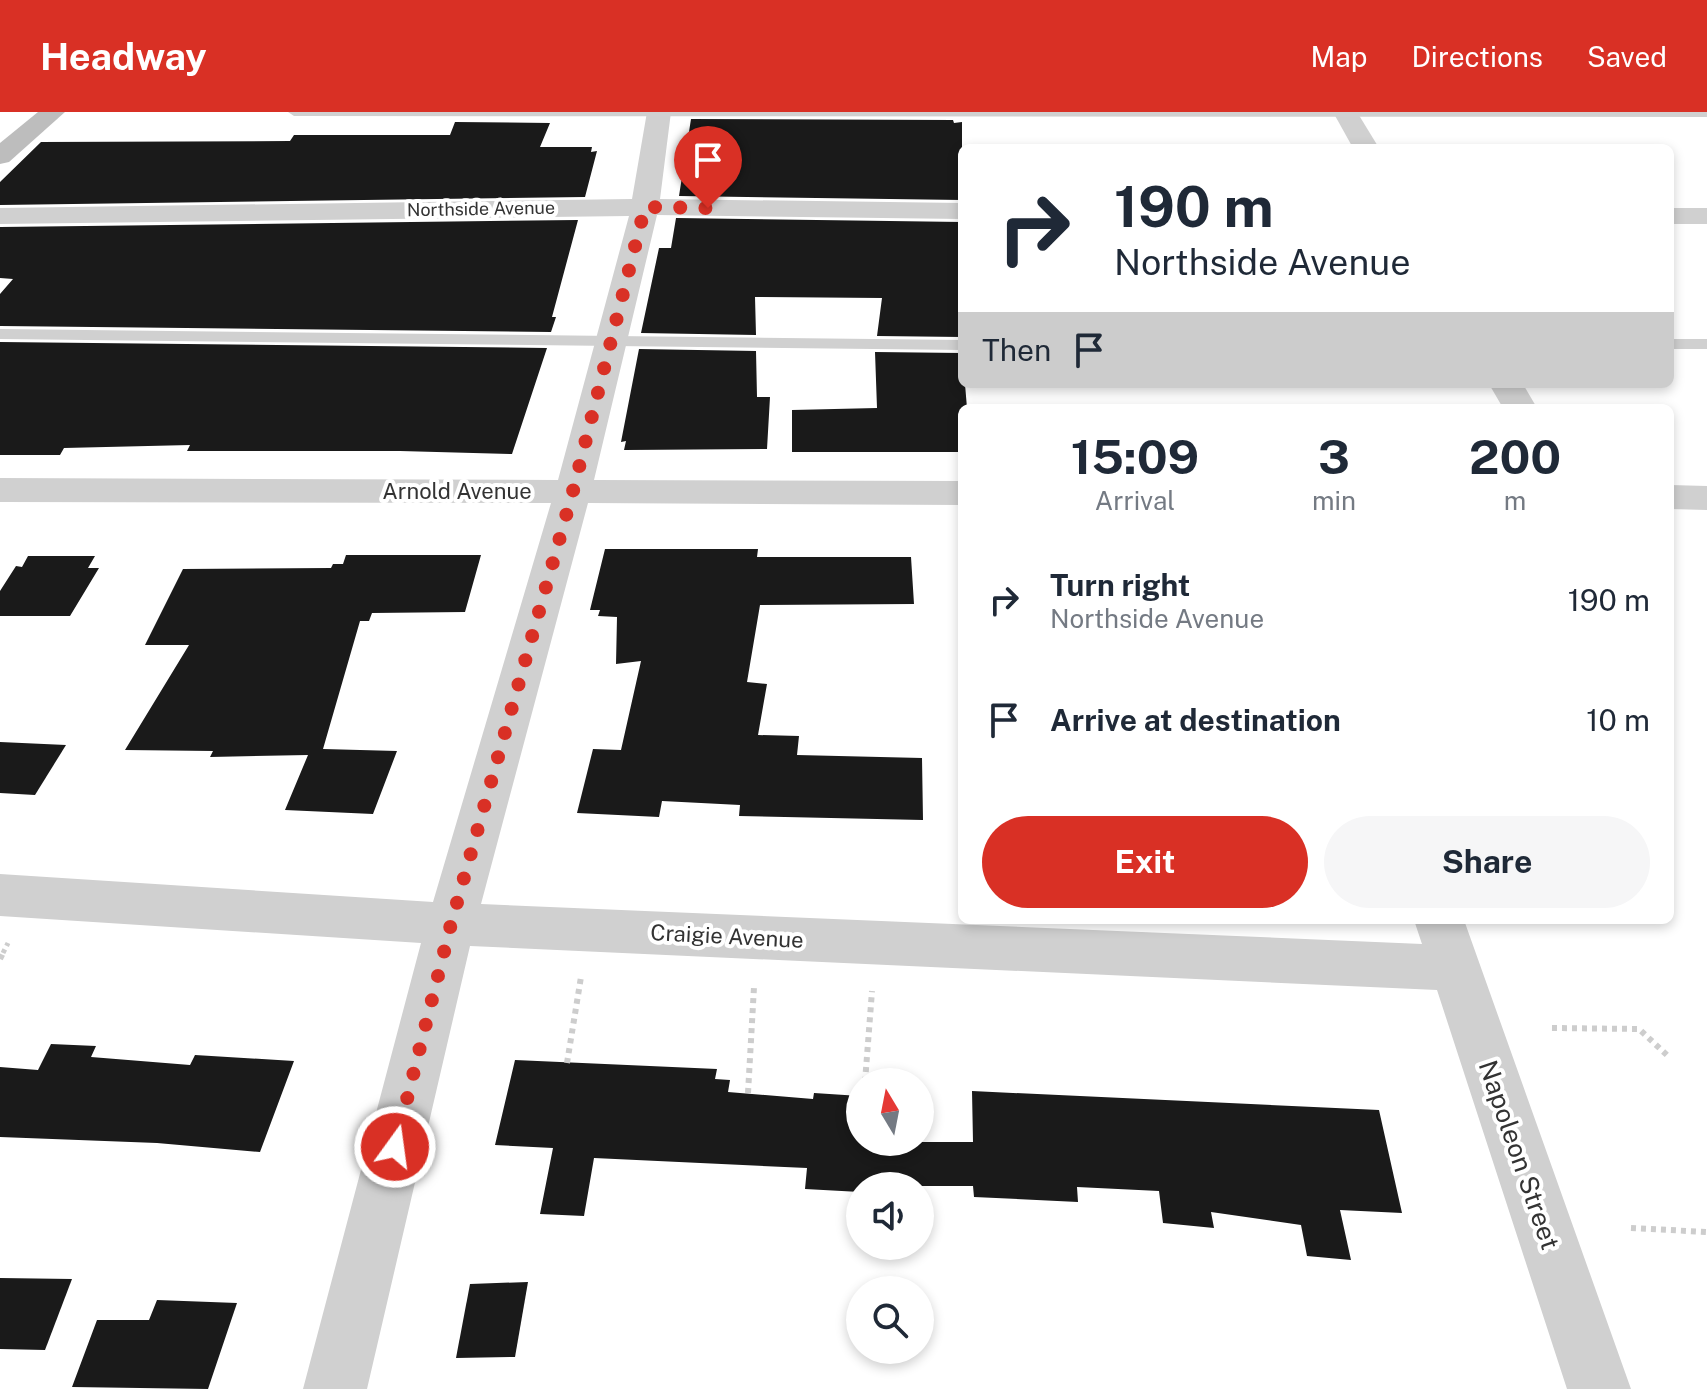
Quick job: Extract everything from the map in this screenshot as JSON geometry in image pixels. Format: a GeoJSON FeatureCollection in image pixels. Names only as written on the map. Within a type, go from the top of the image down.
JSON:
{"type":"FeatureCollection","features":[{"type":"Feature","properties":{"kind":"street"},"geometry":{"type":"LineString","coordinates":[[0,156],[53,112]]}},
{"type":"Feature","properties":{"kind":"street"},"geometry":{"type":"LineString","coordinates":[[335,1389],[451,924],[573,491],[645,207],[659,112]]}},
{"type":"Feature","properties":{"kind":"street"},"geometry":{"type":"LineString","coordinates":[[1345,113],[1364,144]]}},
{"type":"Feature","properties":{"kind":"street","name":"Northside Avenue"},"geometry":{"type":"LineString","coordinates":[[0,216],[645,207],[958,211]]}},
{"type":"Feature","properties":{"kind":"street"},"geometry":{"type":"LineString","coordinates":[[1674,216],[1707,216]]}},
{"type":"Feature","properties":{"kind":"street","name":"Arnold Avenue"},"geometry":{"type":"LineString","coordinates":[[0,490],[958,493]]}},
{"type":"Feature","properties":{"kind":"street"},"geometry":{"type":"LineString","coordinates":[[1674,497],[1707,498]]}},
{"type":"Feature","properties":{"kind":"street","name":"Craigie Avenue"},"geometry":{"type":"LineString","coordinates":[[0,895],[451,924],[1447,944]]}},
{"type":"Feature","properties":{"kind":"street","name":"Napoleon Street"},"geometry":{"type":"LineString","coordinates":[[1447,944],[1599,1389]]}},
{"type":"Feature","properties":{"kind":"lane"},"geometry":{"type":"LineString","coordinates":[[294,112],[1707,113]]}},
{"type":"Feature","properties":{"kind":"lane"},"geometry":{"type":"LineString","coordinates":[[0,334],[958,345]]}},
{"type":"Feature","properties":{"kind":"lane"},"geometry":{"type":"LineString","coordinates":[[1674,344],[1707,344]]}},
{"type":"Feature","properties":{"kind":"path"},"geometry":{"type":"LineString","coordinates":[[0,959],[9,942]]}},
{"type":"Feature","properties":{"kind":"path"},"geometry":{"type":"LineString","coordinates":[[567,1063],[582,972]]}},
{"type":"Feature","properties":{"kind":"path"},"geometry":{"type":"LineString","coordinates":[[748,1093],[754,982]]}},
{"type":"Feature","properties":{"kind":"path"},"geometry":{"type":"LineString","coordinates":[[866,1068],[872,989]]}},
{"type":"Feature","properties":{"kind":"path"},"geometry":{"type":"LineString","coordinates":[[1552,1028],[1639,1029],[1669,1057]]}},
{"type":"Feature","properties":{"kind":"path"},"geometry":{"type":"LineString","coordinates":[[1631,1228],[1707,1232]]}},
{"type":"Feature","properties":{"kind":"building"},"geometry":{"type":"Polygon","coordinates":[[[691,119],[962,122],[962,144],[958,144],[958,200],[679,196],[691,119]]]}},
{"type":"Feature","properties":{"kind":"building"},"geometry":{"type":"Polygon","coordinates":[[[455,122],[550,123],[540,147],[592,147],[591,152],[597,151],[585,197],[0,205],[0,182],[41,142],[290,141],[294,135],[450,135],[455,122]]]}},
{"type":"Feature","properties":{"kind":"building"},"geometry":{"type":"Polygon","coordinates":[[[676,218],[958,222],[958,337],[877,336],[882,298],[755,297],[756,335],[641,333],[659,248],[671,248],[676,218]]]}},
{"type":"Feature","properties":{"kind":"building"},"geometry":{"type":"Polygon","coordinates":[[[578,220],[552,317],[556,317],[551,332],[0,326],[0,294],[13,279],[0,278],[0,227],[578,220]]]}},
{"type":"Feature","properties":{"kind":"building"},"geometry":{"type":"Polygon","coordinates":[[[0,342],[547,348],[512,454],[187,451],[190,445],[64,448],[60,455],[0,455],[0,342]]]}},
{"type":"Feature","properties":{"kind":"building"},"geometry":{"type":"Polygon","coordinates":[[[639,349],[756,351],[757,397],[770,397],[767,449],[624,450],[626,441],[621,442],[639,349]]]}},
{"type":"Feature","properties":{"kind":"building"},"geometry":{"type":"Polygon","coordinates":[[[875,352],[958,353],[958,388],[965,388],[967,404],[958,404],[958,452],[792,452],[792,410],[877,408],[875,352]]]}},
{"type":"Feature","properties":{"kind":"building"},"geometry":{"type":"Polygon","coordinates":[[[605,549],[758,549],[757,557],[911,557],[914,604],[760,605],[747,682],[767,684],[758,735],[799,736],[797,755],[922,758],[923,820],[739,816],[740,805],[662,801],[659,817],[577,813],[593,749],[621,750],[641,661],[616,664],[617,617],[598,616],[600,610],[590,610],[605,549]]]}},
{"type":"Feature","properties":{"kind":"building"},"geometry":{"type":"Polygon","coordinates":[[[346,555],[481,555],[465,612],[372,613],[369,621],[360,621],[323,749],[397,751],[373,814],[285,810],[308,755],[210,757],[213,751],[125,750],[189,645],[145,645],[183,569],[331,568],[333,564],[343,564],[346,555]]]}},
{"type":"Feature","properties":{"kind":"building"},"geometry":{"type":"Polygon","coordinates":[[[28,556],[95,556],[88,568],[99,568],[70,616],[0,616],[0,591],[16,566],[22,567],[28,556]]]}},
{"type":"Feature","properties":{"kind":"building"},"geometry":{"type":"Polygon","coordinates":[[[0,742],[66,745],[35,795],[0,793],[0,742]]]}},
{"type":"Feature","properties":{"kind":"building"},"geometry":{"type":"Polygon","coordinates":[[[51,1044],[96,1046],[91,1057],[190,1065],[195,1055],[294,1061],[260,1152],[157,1143],[0,1137],[0,1067],[38,1070],[51,1044]]]}},
{"type":"Feature","properties":{"kind":"building"},"geometry":{"type":"Polygon","coordinates":[[[515,1060],[717,1069],[715,1079],[730,1080],[728,1092],[813,1099],[814,1093],[846,1095],[846,1156],[934,1156],[934,1142],[973,1142],[972,1091],[1379,1110],[1402,1213],[1340,1210],[1351,1260],[1307,1256],[1301,1225],[1211,1212],[1214,1228],[1163,1223],[1159,1191],[1077,1187],[1078,1202],[974,1197],[973,1186],[934,1186],[934,1172],[846,1172],[846,1191],[805,1189],[807,1168],[594,1158],[584,1216],[540,1214],[553,1148],[495,1145],[515,1060]]]}},
{"type":"Feature","properties":{"kind":"building"},"geometry":{"type":"Polygon","coordinates":[[[0,1278],[72,1279],[45,1350],[0,1349],[0,1278]]]}},
{"type":"Feature","properties":{"kind":"building"},"geometry":{"type":"Polygon","coordinates":[[[528,1282],[515,1357],[456,1358],[470,1284],[528,1282]]]}},
{"type":"Feature","properties":{"kind":"building"},"geometry":{"type":"Polygon","coordinates":[[[157,1300],[237,1303],[208,1389],[72,1387],[97,1320],[149,1320],[157,1300]]]}},
{"type":"Feature","properties":{"kind":"route"},"geometry":{"type":"LineString","coordinates":[[395,1147],[451,924],[573,491],[645,207],[708,208]]}}]}
